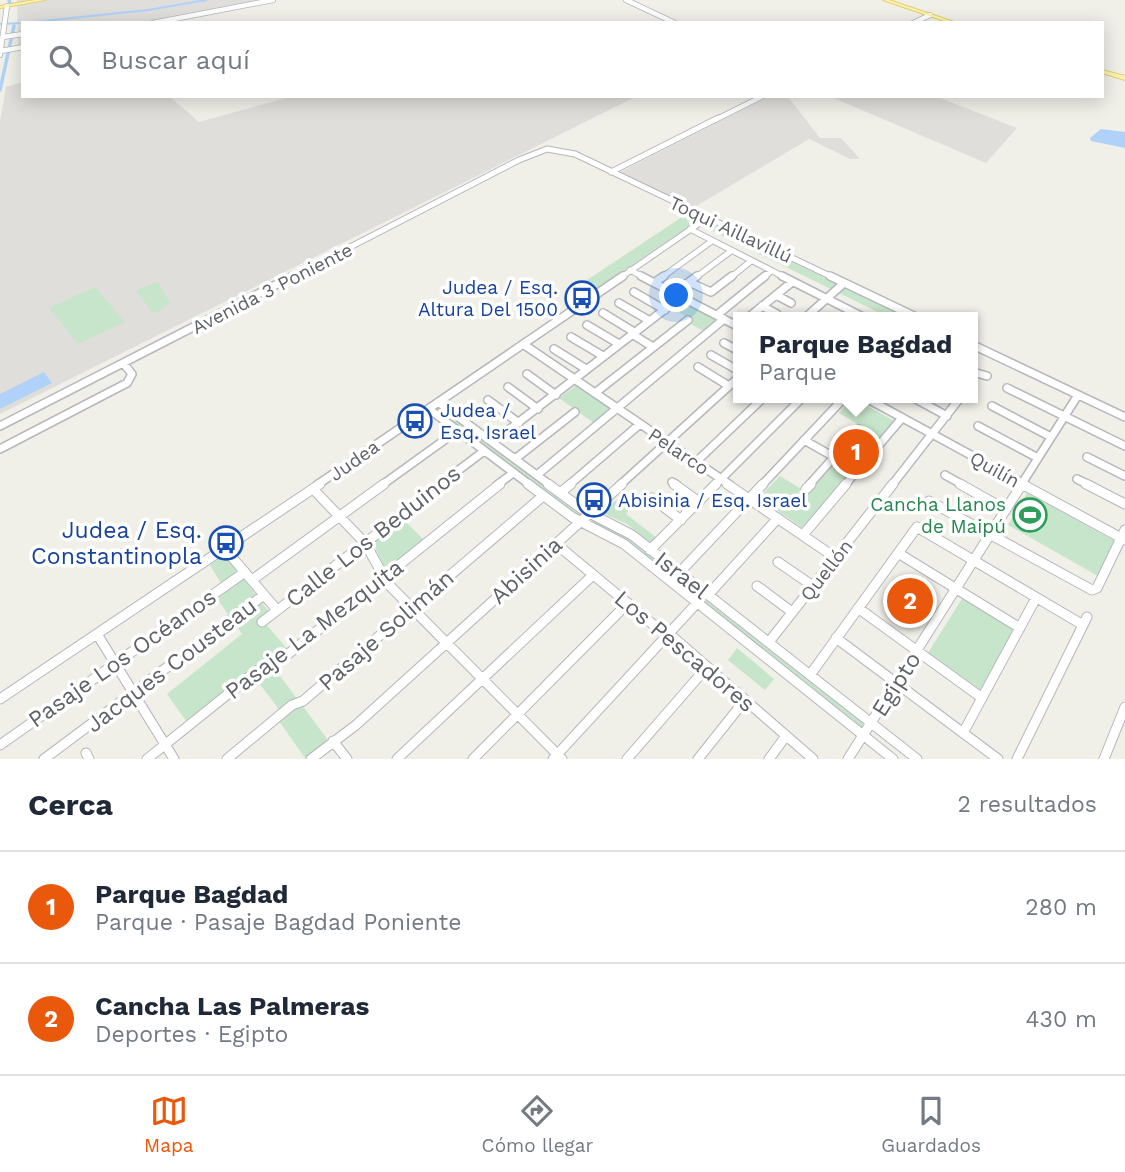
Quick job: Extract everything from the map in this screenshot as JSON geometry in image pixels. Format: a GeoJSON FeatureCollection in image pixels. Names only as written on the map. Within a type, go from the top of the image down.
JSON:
{"type":"FeatureCollection","features":[{"type":"Feature","properties":{"kind":"main road"},"geometry":{"type":"LineString","coordinates":[[0,8],[18,2],[43,0]]}},
{"type":"Feature","properties":{"kind":"main road"},"geometry":{"type":"LineString","coordinates":[[885,0],[948,21]]}},
{"type":"Feature","properties":{"kind":"main road"},"geometry":{"type":"LineString","coordinates":[[1104,72],[1125,78]]}},
{"type":"Feature","properties":{"kind":"street"},"geometry":{"type":"LineString","coordinates":[[163,21],[273,0]]}},
{"type":"Feature","properties":{"kind":"street"},"geometry":{"type":"LineString","coordinates":[[626,0],[671,21]]}},
{"type":"Feature","properties":{"kind":"street"},"geometry":{"type":"LineString","coordinates":[[7,6],[2,52],[21,48]]}},
{"type":"Feature","properties":{"kind":"street"},"geometry":{"type":"LineString","coordinates":[[917,21],[930,15]]}},
{"type":"Feature","properties":{"kind":"street"},"geometry":{"type":"LineString","coordinates":[[3,37],[20,35]]}},
{"type":"Feature","properties":{"kind":"street"},"geometry":{"type":"LineString","coordinates":[[611,172],[760,98]]}},
{"type":"Feature","properties":{"kind":"street","name":"Toqui Aillavillú"},"geometry":{"type":"LineString","coordinates":[[543,149],[569,152],[905,312]]}},
{"type":"Feature","properties":{"kind":"street","name":"Avenida 3 Poniente"},"geometry":{"type":"LineString","coordinates":[[0,426],[543,149]]}},
{"type":"Feature","properties":{"kind":"street","name":"Judea"},"geometry":{"type":"LineString","coordinates":[[0,699],[195,566],[225,549],[707,218]]}},
{"type":"Feature","properties":{"kind":"street"},"geometry":{"type":"LineString","coordinates":[[690,229],[826,299],[846,312]]}},
{"type":"Feature","properties":{"kind":"street"},"geometry":{"type":"LineString","coordinates":[[658,280],[712,241]]}},
{"type":"Feature","properties":{"kind":"street"},"geometry":{"type":"LineString","coordinates":[[493,442],[665,310],[689,282],[731,251]]}},
{"type":"Feature","properties":{"kind":"street"},"geometry":{"type":"LineString","coordinates":[[689,282],[711,292],[751,261]]}},
{"type":"Feature","properties":{"kind":"street"},"geometry":{"type":"LineString","coordinates":[[632,269],[658,280],[679,294]]}},
{"type":"Feature","properties":{"kind":"street"},"geometry":{"type":"LineString","coordinates":[[632,269],[733,324]]}},
{"type":"Feature","properties":{"kind":"street"},"geometry":{"type":"LineString","coordinates":[[537,475],[771,271]]}},
{"type":"Feature","properties":{"kind":"street"},"geometry":{"type":"LineString","coordinates":[[755,312],[792,282]]}},
{"type":"Feature","properties":{"kind":"street"},"geometry":{"type":"LineString","coordinates":[[812,312],[844,283]]}},
{"type":"Feature","properties":{"kind":"street"},"geometry":{"type":"LineString","coordinates":[[634,292],[665,310]]}},
{"type":"Feature","properties":{"kind":"street"},"geometry":{"type":"LineString","coordinates":[[776,295],[791,303]]}},
{"type":"Feature","properties":{"kind":"street"},"geometry":{"type":"LineString","coordinates":[[619,303],[650,321]]}},
{"type":"Feature","properties":{"kind":"street"},"geometry":{"type":"LineString","coordinates":[[762,306],[773,312]]}},
{"type":"Feature","properties":{"kind":"street"},"geometry":{"type":"LineString","coordinates":[[603,313],[653,347]]}},
{"type":"Feature","properties":{"kind":"street"},"geometry":{"type":"LineString","coordinates":[[595,393],[688,320]]}},
{"type":"Feature","properties":{"kind":"street"},"geometry":{"type":"LineString","coordinates":[[587,325],[619,344]]}},
{"type":"Feature","properties":{"kind":"street"},"geometry":{"type":"LineString","coordinates":[[571,337],[603,356]]}},
{"type":"Feature","properties":{"kind":"street"},"geometry":{"type":"LineString","coordinates":[[724,343],[733,348]]}},
{"type":"Feature","properties":{"kind":"street","name":"Pelarco"},"geometry":{"type":"LineString","coordinates":[[523,344],[836,558]]}},
{"type":"Feature","properties":{"kind":"street"},"geometry":{"type":"LineString","coordinates":[[978,347],[1125,417]]}},
{"type":"Feature","properties":{"kind":"street"},"geometry":{"type":"LineString","coordinates":[[554,349],[586,369]]}},
{"type":"Feature","properties":{"kind":"street"},"geometry":{"type":"LineString","coordinates":[[711,355],[733,368]]}},
{"type":"Feature","properties":{"kind":"street"},"geometry":{"type":"LineString","coordinates":[[0,449],[127,383],[132,374],[124,364]]}},
{"type":"Feature","properties":{"kind":"street"},"geometry":{"type":"LineString","coordinates":[[698,367],[729,386]]}},
{"type":"Feature","properties":{"kind":"street"},"geometry":{"type":"LineString","coordinates":[[527,374],[556,395]]}},
{"type":"Feature","properties":{"kind":"street"},"geometry":{"type":"LineString","coordinates":[[978,376],[987,376]]}},
{"type":"Feature","properties":{"kind":"street","name":"Abisinia"},"geometry":{"type":"LineString","coordinates":[[311,759],[356,725],[733,382]]}},
{"type":"Feature","properties":{"kind":"street"},"geometry":{"type":"LineString","coordinates":[[508,387],[538,408]]}},
{"type":"Feature","properties":{"kind":"street"},"geometry":{"type":"LineString","coordinates":[[1007,388],[1125,446]]}},
{"type":"Feature","properties":{"kind":"street","name":"Egipto"},"geometry":{"type":"LineString","coordinates":[[848,759],[1078,395]]}},
{"type":"Feature","properties":{"kind":"street"},"geometry":{"type":"LineString","coordinates":[[488,400],[519,423]]}},
{"type":"Feature","properties":{"kind":"street","name":"Israel"},"geometry":{"type":"LineString","coordinates":[[439,402],[560,493],[589,513],[627,532],[917,759]]}},
{"type":"Feature","properties":{"kind":"street"},"geometry":{"type":"LineString","coordinates":[[696,462],[758,403]]}},
{"type":"Feature","properties":{"kind":"street"},"geometry":{"type":"LineString","coordinates":[[650,550],[797,403]]}},
{"type":"Feature","properties":{"kind":"street"},"geometry":{"type":"LineString","coordinates":[[680,573],[839,403]]}},
{"type":"Feature","properties":{"kind":"street","name":"Quilín"},"geometry":{"type":"LineString","coordinates":[[882,403],[902,418],[1022,484],[1124,536]]}},
{"type":"Feature","properties":{"kind":"street"},"geometry":{"type":"LineString","coordinates":[[923,403],[947,416]]}},
{"type":"Feature","properties":{"kind":"street","name":"Quellón"},"geometry":{"type":"LineString","coordinates":[[769,642],[933,435],[955,403]]}},
{"type":"Feature","properties":{"kind":"street"},"geometry":{"type":"LineString","coordinates":[[992,406],[1051,437]]}},
{"type":"Feature","properties":{"kind":"street","name":"Israel"},"geometry":{"type":"LineString","coordinates":[[429,409],[543,496],[580,521],[624,544],[893,759]]}},
{"type":"Feature","properties":{"kind":"street"},"geometry":{"type":"LineString","coordinates":[[515,459],[575,412]]}},
{"type":"Feature","properties":{"kind":"street"},"geometry":{"type":"LineString","coordinates":[[803,535],[902,418]]}},
{"type":"Feature","properties":{"kind":"street"},"geometry":{"type":"LineString","coordinates":[[560,493],[640,424]]}},
{"type":"Feature","properties":{"kind":"street"},"geometry":{"type":"LineString","coordinates":[[978,426],[1038,458]]}},
{"type":"Feature","properties":{"kind":"street"},"geometry":{"type":"LineString","coordinates":[[806,489],[859,429]]}},
{"type":"Feature","properties":{"kind":"street","name":"Pasaje Los Océanos"},"geometry":{"type":"LineString","coordinates":[[0,745],[115,663],[340,516],[457,430]]}},
{"type":"Feature","properties":{"kind":"street"},"geometry":{"type":"LineString","coordinates":[[804,440],[834,457]]}},
{"type":"Feature","properties":{"kind":"street","name":"Calle Los Beduinos"},"geometry":{"type":"LineString","coordinates":[[262,622],[484,451]]}},
{"type":"Feature","properties":{"kind":"street"},"geometry":{"type":"LineString","coordinates":[[1087,457],[1125,476]]}},
{"type":"Feature","properties":{"kind":"street","name":"Pasaje La Mezquita"},"geometry":{"type":"LineString","coordinates":[[147,759],[258,670],[282,659],[513,473]]}},
{"type":"Feature","properties":{"kind":"street"},"geometry":{"type":"LineString","coordinates":[[945,475],[1006,510]]}},
{"type":"Feature","properties":{"kind":"street"},"geometry":{"type":"LineString","coordinates":[[1077,479],[1125,505]]}},
{"type":"Feature","properties":{"kind":"street"},"geometry":{"type":"LineString","coordinates":[[672,482],[699,502]]}},
{"type":"Feature","properties":{"kind":"street"},"geometry":{"type":"LineString","coordinates":[[313,489],[365,542],[383,577],[557,757],[697,603]]}},
{"type":"Feature","properties":{"kind":"street","name":"Pasaje Solimán"},"geometry":{"type":"LineString","coordinates":[[227,759],[292,705],[303,701],[543,496]]}},
{"type":"Feature","properties":{"kind":"street"},"geometry":{"type":"LineString","coordinates":[[652,498],[681,520]]}},
{"type":"Feature","properties":{"kind":"street"},"geometry":{"type":"LineString","coordinates":[[929,500],[1094,590],[1124,536]]}},
{"type":"Feature","properties":{"kind":"street"},"geometry":{"type":"LineString","coordinates":[[708,595],[778,518]]}},
{"type":"Feature","properties":{"kind":"street"},"geometry":{"type":"LineString","coordinates":[[810,675],[917,527],[1036,598],[1085,621],[1017,759]]}},
{"type":"Feature","properties":{"kind":"street","name":"Los Pescadores"},"geometry":{"type":"LineString","coordinates":[[555,543],[813,759]]}},
{"type":"Feature","properties":{"kind":"street"},"geometry":{"type":"LineString","coordinates":[[225,549],[277,610]]}},
{"type":"Feature","properties":{"kind":"street"},"geometry":{"type":"LineString","coordinates":[[898,553],[1020,628]]}},
{"type":"Feature","properties":{"kind":"street"},"geometry":{"type":"LineString","coordinates":[[778,562],[813,586]]}},
{"type":"Feature","properties":{"kind":"street"},"geometry":{"type":"LineString","coordinates":[[397,759],[593,575]]}},
{"type":"Feature","properties":{"kind":"street"},"geometry":{"type":"LineString","coordinates":[[757,586],[792,612]]}},
{"type":"Feature","properties":{"kind":"street","name":"Jacques Cousteau"},"geometry":{"type":"LineString","coordinates":[[44,759],[264,595]]}},
{"type":"Feature","properties":{"kind":"street"},"geometry":{"type":"LineString","coordinates":[[963,733],[1036,598]]}},
{"type":"Feature","properties":{"kind":"street"},"geometry":{"type":"LineString","coordinates":[[473,759],[628,603]]}},
{"type":"Feature","properties":{"kind":"street"},"geometry":{"type":"LineString","coordinates":[[858,608],[982,698]]}},
{"type":"Feature","properties":{"kind":"street"},"geometry":{"type":"LineString","coordinates":[[97,634],[174,759]]}},
{"type":"Feature","properties":{"kind":"street"},"geometry":{"type":"LineString","coordinates":[[836,638],[998,759]]}},
{"type":"Feature","properties":{"kind":"street"},"geometry":{"type":"LineString","coordinates":[[627,759],[706,667]]}},
{"type":"Feature","properties":{"kind":"street"},"geometry":{"type":"LineString","coordinates":[[698,759],[745,700]]}},
{"type":"Feature","properties":{"kind":"street"},"geometry":{"type":"LineString","coordinates":[[1104,759],[1125,706]]}},
{"type":"Feature","properties":{"kind":"street"},"geometry":{"type":"LineString","coordinates":[[769,759],[786,736]]}},
{"type":"Feature","properties":{"kind":"street"},"geometry":{"type":"LineString","coordinates":[[333,741],[347,759]]}},
{"type":"Feature","properties":{"kind":"shaded area"},"geometry":{"type":"Polygon","coordinates":[[[17,0],[265,0],[161,21],[21,21],[21,48],[18,49],[17,0]]]}},
{"type":"Feature","properties":{"kind":"shaded area"},"geometry":{"type":"Polygon","coordinates":[[[21,83],[21,98],[171,98],[199,122],[286,98],[633,98],[0,414],[0,121],[6,87],[21,83]]]}},
{"type":"Feature","properties":{"kind":"shaded area"},"geometry":{"type":"Polygon","coordinates":[[[765,98],[789,98],[820,138],[841,138],[860,159],[850,159],[809,139],[693,208],[620,172],[765,98]]]}},
{"type":"Feature","properties":{"kind":"shaded area"},"geometry":{"type":"Polygon","coordinates":[[[834,98],[940,98],[1017,128],[986,163],[834,98]]]}},
{"type":"Feature","properties":{"kind":"green space"},"geometry":{"type":"Polygon","coordinates":[[[691,211],[703,217],[576,303],[566,294],[691,211]]]}},
{"type":"Feature","properties":{"kind":"green space"},"geometry":{"type":"Polygon","coordinates":[[[709,223],[726,230],[896,312],[878,312],[704,227],[709,223]]]}},
{"type":"Feature","properties":{"kind":"green space"},"geometry":{"type":"Polygon","coordinates":[[[158,282],[170,303],[156,313],[152,312],[136,290],[158,282]]]}},
{"type":"Feature","properties":{"kind":"green space"},"geometry":{"type":"Polygon","coordinates":[[[95,287],[125,322],[78,344],[49,308],[95,287]]]}},
{"type":"Feature","properties":{"kind":"green space"},"geometry":{"type":"Polygon","coordinates":[[[683,302],[718,321],[705,332],[689,323],[692,320],[673,309],[683,302]]]}},
{"type":"Feature","properties":{"kind":"green space"},"geometry":{"type":"Polygon","coordinates":[[[577,385],[612,409],[594,423],[559,398],[577,385]]]}},
{"type":"Feature","properties":{"kind":"green space"},"geometry":{"type":"Polygon","coordinates":[[[848,403],[862,403],[896,422],[804,529],[760,496],[780,476],[808,493],[864,428],[839,413],[848,403]]]}},
{"type":"Feature","properties":{"kind":"green space"},"geometry":{"type":"Polygon","coordinates":[[[438,407],[583,513],[582,515],[577,518],[435,410],[438,407]]]}},
{"type":"Feature","properties":{"kind":"green space"},"geometry":{"type":"Polygon","coordinates":[[[1027,493],[1115,541],[1098,576],[1008,525],[1027,493]]]}},
{"type":"Feature","properties":{"kind":"green space"},"geometry":{"type":"Polygon","coordinates":[[[618,499],[630,508],[626,514],[657,538],[651,544],[627,524],[601,512],[618,499]]]}},
{"type":"Feature","properties":{"kind":"green space"},"geometry":{"type":"Polygon","coordinates":[[[401,517],[424,540],[386,570],[371,540],[401,517]]]}},
{"type":"Feature","properties":{"kind":"green space"},"geometry":{"type":"Polygon","coordinates":[[[592,519],[622,532],[865,723],[861,728],[590,522],[592,519]]]}},
{"type":"Feature","properties":{"kind":"green space"},"geometry":{"type":"Polygon","coordinates":[[[225,555],[273,617],[265,623],[289,651],[277,672],[328,740],[305,758],[279,721],[278,708],[252,674],[189,725],[167,694],[242,634],[216,597],[225,590],[210,565],[225,555]]]}},
{"type":"Feature","properties":{"kind":"green space"},"geometry":{"type":"Polygon","coordinates":[[[908,582],[928,595],[912,620],[893,607],[908,582]]]}},
{"type":"Feature","properties":{"kind":"green space"},"geometry":{"type":"Polygon","coordinates":[[[963,597],[1013,630],[981,690],[928,653],[963,597]]]}},
{"type":"Feature","properties":{"kind":"green space"},"geometry":{"type":"Polygon","coordinates":[[[737,648],[774,679],[765,690],[728,660],[737,648]]]}},
{"type":"Feature","properties":{"kind":"water"},"geometry":{"type":"Polygon","coordinates":[[[1101,129],[1125,132],[1125,148],[1091,141],[1090,138],[1101,129]]]}},
{"type":"Feature","properties":{"kind":"water"},"geometry":{"type":"Polygon","coordinates":[[[44,372],[52,383],[0,409],[0,394],[44,372]]]}},
{"type":"Feature","properties":{"kind":"waterway"},"geometry":{"type":"LineString","coordinates":[[9,0],[10,4]]}},
{"type":"Feature","properties":{"kind":"waterway"},"geometry":{"type":"LineString","coordinates":[[43,21],[148,10],[206,0]]}},
{"type":"Feature","properties":{"kind":"waterway"},"geometry":{"type":"LineString","coordinates":[[0,24],[21,23]]}},
{"type":"Feature","properties":{"kind":"waterway"},"geometry":{"type":"LineString","coordinates":[[0,90],[14,26]]}},
{"type":"Feature","properties":{"kind":"place","name":"Judea / Esq. Altura Del 1500"},"geometry":{"type":"Point","coordinates":[582,298]}},
{"type":"Feature","properties":{"kind":"place","name":"Judea / Esq. Israel"},"geometry":{"type":"Point","coordinates":[415,421]}},
{"type":"Feature","properties":{"kind":"place","name":"Parque Bagdad"},"geometry":{"type":"Point","coordinates":[856,452]}},
{"type":"Feature","properties":{"kind":"place","name":"Abisinia / Esq. Israel"},"geometry":{"type":"Point","coordinates":[594,500]}},
{"type":"Feature","properties":{"kind":"place","name":"Cancha Llanos de Maipú"},"geometry":{"type":"Point","coordinates":[1030,515]}},
{"type":"Feature","properties":{"kind":"place","name":"Judea / Esq. Constantinopla"},"geometry":{"type":"Point","coordinates":[226,543]}},
{"type":"Feature","properties":{"kind":"place","name":"Cancha Las Palmeras"},"geometry":{"type":"Point","coordinates":[910,601]}}]}
